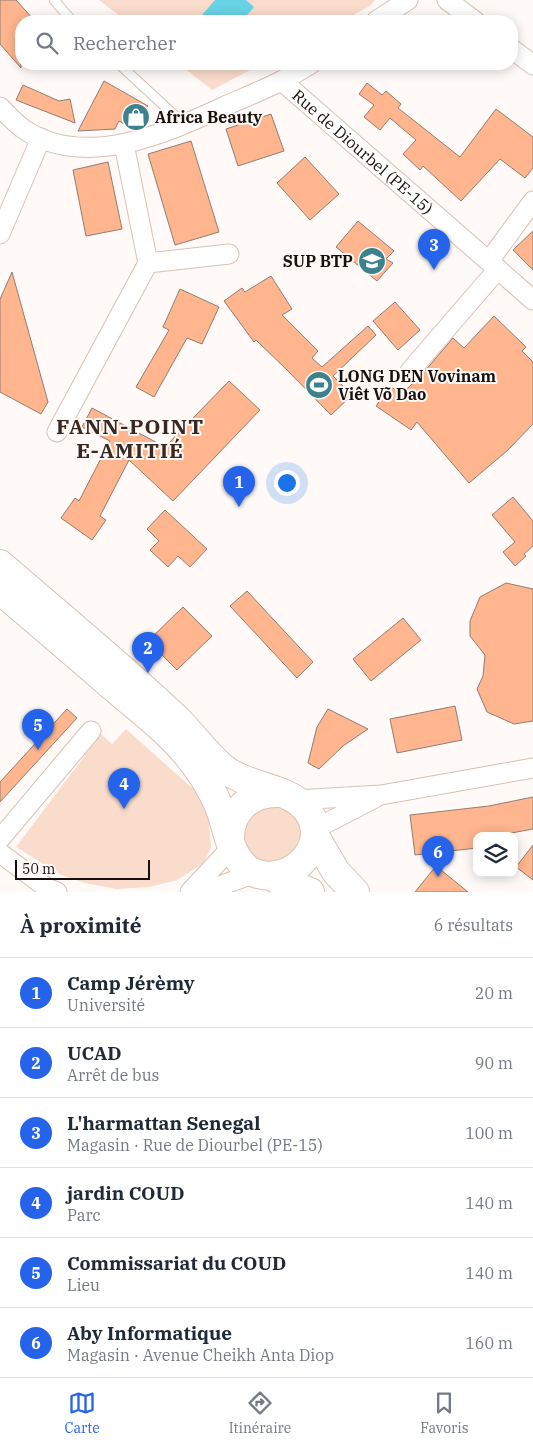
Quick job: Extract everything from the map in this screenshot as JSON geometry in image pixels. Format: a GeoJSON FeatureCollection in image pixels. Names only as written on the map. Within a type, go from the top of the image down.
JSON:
{"type":"FeatureCollection","features":[{"type":"Feature","properties":{"kind":"main road"},"geometry":{"type":"LineString","coordinates":[[0,564],[177,720],[223,768],[236,776],[287,796],[306,808],[315,832],[336,872],[355,892]]}},
{"type":"Feature","properties":{"kind":"main road"},"geometry":{"type":"LineString","coordinates":[[0,590],[180,746],[208,784],[218,804],[238,861],[264,876],[310,892]]}},
{"type":"Feature","properties":{"kind":"main road"},"geometry":{"type":"LineString","coordinates":[[231,844],[231,824],[246,802],[259,795],[287,796]]}},
{"type":"Feature","properties":{"kind":"main road"},"geometry":{"type":"LineString","coordinates":[[264,876],[283,877],[303,866],[311,855],[315,832]]}},
{"type":"Feature","properties":{"kind":"street"},"geometry":{"type":"LineString","coordinates":[[385,15],[408,0]]}},
{"type":"Feature","properties":{"kind":"street"},"geometry":{"type":"LineString","coordinates":[[447,0],[467,15]]}},
{"type":"Feature","properties":{"kind":"street"},"geometry":{"type":"LineString","coordinates":[[518,54],[533,65]]}},
{"type":"Feature","properties":{"kind":"street"},"geometry":{"type":"LineString","coordinates":[[0,107],[22,128],[41,138],[58,143],[87,147],[105,147],[124,144],[185,125],[283,82],[302,70]]}},
{"type":"Feature","properties":{"kind":"street","name":"Rue de Diourbel (PE-15)"},"geometry":{"type":"LineString","coordinates":[[283,82],[533,300]]}},
{"type":"Feature","properties":{"kind":"street"},"geometry":{"type":"LineString","coordinates":[[0,234],[41,138]]}},
{"type":"Feature","properties":{"kind":"street"},"geometry":{"type":"LineString","coordinates":[[57,432],[148,263],[124,144]]}},
{"type":"Feature","properties":{"kind":"street"},"geometry":{"type":"LineString","coordinates":[[410,371],[493,265],[533,201]]}},
{"type":"Feature","properties":{"kind":"street"},"geometry":{"type":"LineString","coordinates":[[148,263],[229,254]]}},
{"type":"Feature","properties":{"kind":"street"},"geometry":{"type":"LineString","coordinates":[[0,839],[91,731]]}},
{"type":"Feature","properties":{"kind":"street"},"geometry":{"type":"LineString","coordinates":[[287,796],[381,795],[533,768]]}},
{"type":"Feature","properties":{"kind":"street"},"geometry":{"type":"LineString","coordinates":[[315,832],[381,795]]}},
{"type":"Feature","properties":{"kind":"street"},"geometry":{"type":"LineString","coordinates":[[190,892],[231,844]]}},
{"type":"Feature","properties":{"kind":"street"},"geometry":{"type":"LineString","coordinates":[[0,853],[50,891]]}},
{"type":"Feature","properties":{"kind":"street"},"geometry":{"type":"LineString","coordinates":[[203,892],[264,876]]}},
{"type":"Feature","properties":{"kind":"lane"},"geometry":{"type":"LineString","coordinates":[[54,0],[67,15]]}},
{"type":"Feature","properties":{"kind":"lane"},"geometry":{"type":"LineString","coordinates":[[125,70],[185,125]]}},
{"type":"Feature","properties":{"kind":"shaded area"},"geometry":{"type":"Polygon","coordinates":[[[99,0],[375,0],[370,6],[353,15],[118,15],[99,0]]]}},
{"type":"Feature","properties":{"kind":"shaded area"},"geometry":{"type":"Polygon","coordinates":[[[187,70],[250,70],[212,90],[187,70]]]}},
{"type":"Feature","properties":{"kind":"shaded area"},"geometry":{"type":"Polygon","coordinates":[[[126,729],[200,795],[209,823],[211,847],[204,863],[177,880],[149,887],[116,889],[85,883],[61,875],[16,847],[101,734],[112,744],[126,729]]]}},
{"type":"Feature","properties":{"kind":"shaded area"},"geometry":{"type":"Polygon","coordinates":[[[272,803],[293,811],[305,836],[286,865],[250,859],[240,832],[257,807],[272,803]]]}},
{"type":"Feature","properties":{"kind":"water"},"geometry":{"type":"Polygon","coordinates":[[[215,0],[246,0],[254,7],[247,15],[202,15],[215,0]]]}},
{"type":"Feature","properties":{"kind":"building"},"geometry":{"type":"Polygon","coordinates":[[[0,0],[16,0],[30,15],[15,15],[15,61],[0,44],[0,0]]]}},
{"type":"Feature","properties":{"kind":"building"},"geometry":{"type":"Polygon","coordinates":[[[104,81],[148,106],[136,117],[129,114],[126,125],[119,121],[115,129],[78,131],[104,81]]]}},
{"type":"Feature","properties":{"kind":"building"},"geometry":{"type":"Polygon","coordinates":[[[367,83],[382,95],[386,91],[401,104],[398,108],[460,157],[496,109],[533,137],[533,168],[525,178],[500,159],[461,201],[423,166],[420,170],[403,154],[416,140],[390,118],[380,130],[364,117],[374,105],[359,94],[367,83]]]}},
{"type":"Feature","properties":{"kind":"building"},"geometry":{"type":"Polygon","coordinates":[[[23,85],[59,101],[70,99],[75,123],[16,100],[23,85]]]}},
{"type":"Feature","properties":{"kind":"building"},"geometry":{"type":"Polygon","coordinates":[[[271,114],[284,151],[238,166],[226,129],[271,114]]]}},
{"type":"Feature","properties":{"kind":"building"},"geometry":{"type":"Polygon","coordinates":[[[191,141],[219,232],[175,245],[148,154],[191,141]]]}},
{"type":"Feature","properties":{"kind":"building"},"geometry":{"type":"Polygon","coordinates":[[[305,157],[339,194],[310,220],[277,183],[305,157]]]}},
{"type":"Feature","properties":{"kind":"building"},"geometry":{"type":"Polygon","coordinates":[[[108,162],[122,229],[86,236],[73,170],[108,162]]]}},
{"type":"Feature","properties":{"kind":"building"},"geometry":{"type":"Polygon","coordinates":[[[358,221],[394,251],[386,259],[393,263],[377,281],[336,247],[358,221]]]}},
{"type":"Feature","properties":{"kind":"building"},"geometry":{"type":"Polygon","coordinates":[[[533,231],[533,270],[513,250],[533,231]]]}},
{"type":"Feature","properties":{"kind":"building"},"geometry":{"type":"Polygon","coordinates":[[[12,272],[48,402],[41,414],[0,392],[0,299],[12,272]]]}},
{"type":"Feature","properties":{"kind":"building"},"geometry":{"type":"Polygon","coordinates":[[[271,276],[292,309],[282,315],[318,351],[312,358],[322,367],[368,326],[376,335],[333,376],[352,395],[331,415],[256,340],[254,342],[224,301],[242,288],[245,292],[271,276]]]}},
{"type":"Feature","properties":{"kind":"building"},"geometry":{"type":"Polygon","coordinates":[[[180,289],[219,307],[202,344],[187,338],[154,397],[136,387],[169,330],[163,327],[180,289]]]}},
{"type":"Feature","properties":{"kind":"building"},"geometry":{"type":"Polygon","coordinates":[[[395,302],[420,330],[398,350],[373,321],[395,302]]]}},
{"type":"Feature","properties":{"kind":"building"},"geometry":{"type":"Polygon","coordinates":[[[494,316],[526,347],[522,351],[533,362],[533,424],[508,450],[469,483],[417,422],[411,430],[376,406],[390,386],[401,394],[419,378],[453,338],[464,348],[494,316]]]}},
{"type":"Feature","properties":{"kind":"building"},"geometry":{"type":"Polygon","coordinates":[[[229,381],[260,410],[173,501],[129,460],[100,516],[106,520],[92,540],[61,518],[75,498],[79,501],[110,441],[82,427],[92,408],[165,447],[229,381]]]}},
{"type":"Feature","properties":{"kind":"building"},"geometry":{"type":"Polygon","coordinates":[[[513,497],[533,521],[533,546],[515,566],[503,552],[515,542],[492,515],[513,497]]]}},
{"type":"Feature","properties":{"kind":"building"},"geometry":{"type":"Polygon","coordinates":[[[165,510],[207,549],[190,567],[178,556],[168,567],[150,550],[159,541],[147,529],[165,510]]]}},
{"type":"Feature","properties":{"kind":"building"},"geometry":{"type":"Polygon","coordinates":[[[506,583],[533,589],[533,721],[514,724],[487,712],[477,689],[483,676],[485,655],[470,636],[470,621],[480,597],[506,583]]]}},
{"type":"Feature","properties":{"kind":"building"},"geometry":{"type":"Polygon","coordinates":[[[247,591],[313,662],[297,678],[230,606],[247,591]]]}},
{"type":"Feature","properties":{"kind":"building"},"geometry":{"type":"Polygon","coordinates":[[[183,607],[212,636],[177,670],[148,641],[183,607]]]}},
{"type":"Feature","properties":{"kind":"building"},"geometry":{"type":"Polygon","coordinates":[[[403,618],[421,640],[371,681],[353,659],[403,618]]]}},
{"type":"Feature","properties":{"kind":"building"},"geometry":{"type":"Polygon","coordinates":[[[455,706],[462,740],[397,753],[390,719],[455,706]]]}},
{"type":"Feature","properties":{"kind":"building"},"geometry":{"type":"Polygon","coordinates":[[[67,709],[77,718],[0,802],[0,782],[67,709]]]}},
{"type":"Feature","properties":{"kind":"building"},"geometry":{"type":"Polygon","coordinates":[[[328,709],[368,729],[343,746],[319,769],[308,763],[317,727],[328,709]]]}},
{"type":"Feature","properties":{"kind":"building"},"geometry":{"type":"Polygon","coordinates":[[[533,797],[533,829],[517,832],[473,832],[473,848],[415,855],[410,815],[489,806],[533,797]]]}},
{"type":"Feature","properties":{"kind":"building"},"geometry":{"type":"Polygon","coordinates":[[[533,845],[533,880],[518,869],[518,864],[533,845]]]}},
{"type":"Feature","properties":{"kind":"building"},"geometry":{"type":"Polygon","coordinates":[[[436,866],[468,892],[415,892],[436,866]]]}},
{"type":"Feature","properties":{"kind":"place","name":"Africa Beauty"},"geometry":{"type":"Point","coordinates":[136,117]}},
{"type":"Feature","properties":{"kind":"place","name":"SUP BTP"},"geometry":{"type":"Point","coordinates":[372,261]}},
{"type":"Feature","properties":{"kind":"place","name":"L'harmattan Senegal"},"geometry":{"type":"Point","coordinates":[434,270]}},
{"type":"Feature","properties":{"kind":"place","name":"LONG DEN Vovinam Viêt Võ Dao"},"geometry":{"type":"Point","coordinates":[319,385]}},
{"type":"Feature","properties":{"kind":"place","name":"Camp Jérèmy"},"geometry":{"type":"Point","coordinates":[239,507]}},
{"type":"Feature","properties":{"kind":"place","name":"UCAD"},"geometry":{"type":"Point","coordinates":[148,673]}},
{"type":"Feature","properties":{"kind":"place","name":"Commissariat du COUD"},"geometry":{"type":"Point","coordinates":[38,750]}},
{"type":"Feature","properties":{"kind":"place","name":"jardin COUD"},"geometry":{"type":"Point","coordinates":[124,809]}},
{"type":"Feature","properties":{"kind":"place","name":"Aby Informatique"},"geometry":{"type":"Point","coordinates":[438,877]}},
{"type":"Feature","properties":{"kind":"district","name":"FANN-POINT E-AMITIÉ"},"geometry":{"type":"Point","coordinates":[130,438]}}]}
